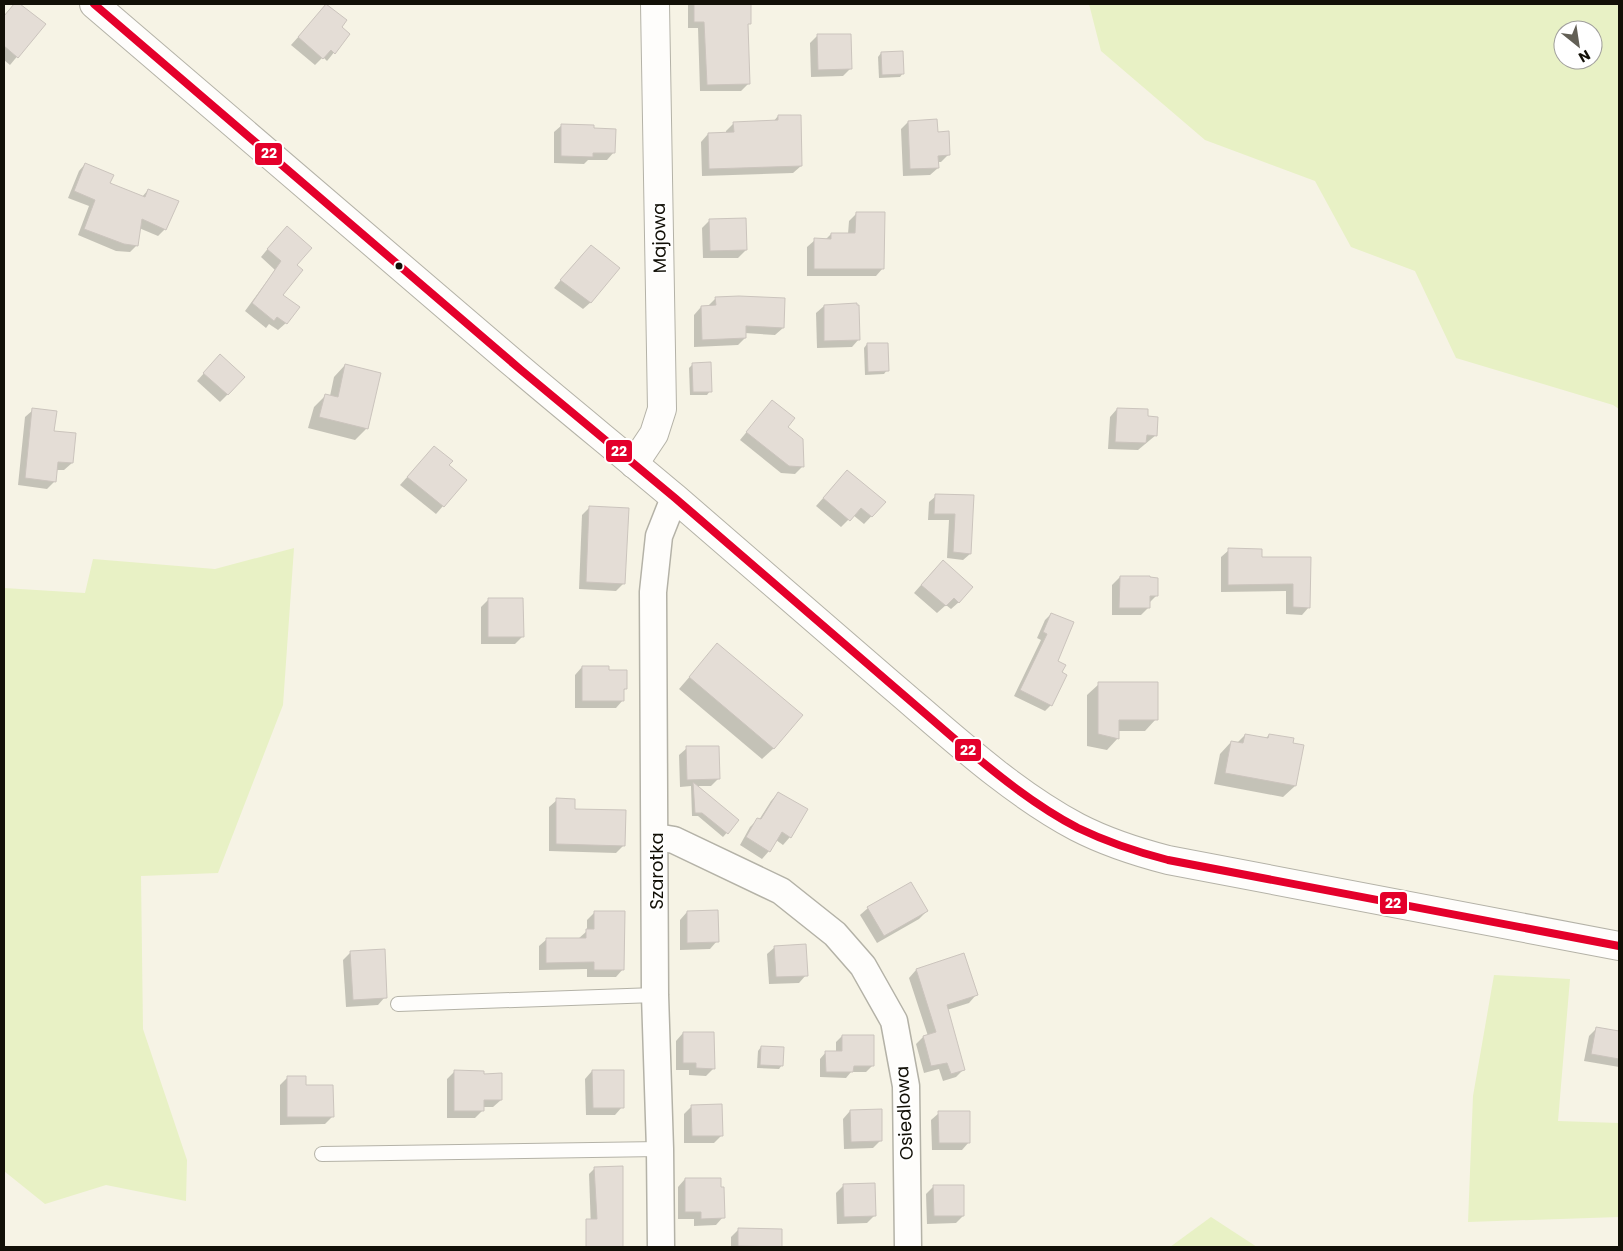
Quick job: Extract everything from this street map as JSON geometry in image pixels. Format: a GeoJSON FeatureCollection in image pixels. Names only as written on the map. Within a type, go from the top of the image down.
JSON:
{"type":"FeatureCollection","features":[{"type":"Feature","properties":{"kind":"main road"},"geometry":{"type":"LineString","coordinates":[[94,4],[978,758],[1031,799],[1095,836],[1143,853],[1193,865],[1619,946]]}},
{"type":"Feature","properties":{"kind":"main road","name":"Majowa"},"geometry":{"type":"LineString","coordinates":[[634,464],[654,434],[662,408],[655,4]]}},
{"type":"Feature","properties":{"kind":"street","name":"Szarotka"},"geometry":{"type":"LineString","coordinates":[[661,1247],[656,995],[653,592],[659,536],[674,498]]}},
{"type":"Feature","properties":{"kind":"street","name":"Osiedlowa"},"geometry":{"type":"LineString","coordinates":[[656,837],[674,840],[781,891],[836,934],[863,966],[894,1021],[906,1086],[908,1247]]}},
{"type":"Feature","properties":{"kind":"lane"},"geometry":{"type":"LineString","coordinates":[[398,1004],[656,995]]}},
{"type":"Feature","properties":{"kind":"lane"},"geometry":{"type":"LineString","coordinates":[[322,1154],[660,1149]]}},
{"type":"Feature","properties":{"kind":"green space"},"geometry":{"type":"Polygon","coordinates":[[[1089,4],[1619,4],[1619,409],[1613,405],[1456,358],[1415,271],[1351,247],[1315,181],[1205,140],[1101,51],[1089,4]]]}},
{"type":"Feature","properties":{"kind":"green space"},"geometry":{"type":"Polygon","coordinates":[[[294,548],[283,705],[218,873],[141,876],[143,1029],[187,1160],[186,1201],[106,1185],[45,1204],[4,1171],[4,588],[85,593],[93,559],[215,569],[294,548]]]}},
{"type":"Feature","properties":{"kind":"green space"},"geometry":{"type":"Polygon","coordinates":[[[1494,975],[1570,979],[1558,1121],[1619,1123],[1619,1217],[1468,1222],[1473,1096],[1494,975]]]}},
{"type":"Feature","properties":{"kind":"green space"},"geometry":{"type":"Polygon","coordinates":[[[1211,1217],[1257,1247],[1170,1247],[1211,1217]]]}},
{"type":"Feature","properties":{"kind":"building"},"geometry":{"type":"Polygon","coordinates":[[[14,4],[20,4],[46,24],[18,58],[4,46],[4,16],[14,4]]]}},
{"type":"Feature","properties":{"kind":"building"},"geometry":{"type":"Polygon","coordinates":[[[326,4],[347,20],[342,27],[350,34],[335,54],[331,50],[323,59],[298,37],[326,4]]]}},
{"type":"Feature","properties":{"kind":"building"},"geometry":{"type":"Polygon","coordinates":[[[694,4],[751,4],[751,24],[748,24],[750,84],[707,85],[704,22],[694,22],[694,4]]]}},
{"type":"Feature","properties":{"kind":"building"},"geometry":{"type":"Polygon","coordinates":[[[817,34],[851,34],[852,69],[818,70],[817,34]]]}},
{"type":"Feature","properties":{"kind":"building"},"geometry":{"type":"Polygon","coordinates":[[[903,51],[904,74],[882,75],[881,52],[903,51]]]}},
{"type":"Feature","properties":{"kind":"building"},"geometry":{"type":"Polygon","coordinates":[[[778,115],[801,115],[802,166],[709,169],[708,133],[734,132],[733,122],[778,120],[778,115]]]}},
{"type":"Feature","properties":{"kind":"building"},"geometry":{"type":"Polygon","coordinates":[[[937,119],[938,132],[949,131],[950,155],[938,156],[939,168],[910,169],[908,121],[937,119]]]}},
{"type":"Feature","properties":{"kind":"building"},"geometry":{"type":"Polygon","coordinates":[[[561,124],[594,125],[594,128],[616,129],[615,153],[593,153],[593,157],[561,156],[561,124]]]}},
{"type":"Feature","properties":{"kind":"building"},"geometry":{"type":"Polygon","coordinates":[[[85,163],[114,175],[110,183],[145,197],[148,189],[179,201],[166,230],[142,219],[138,246],[124,244],[84,229],[95,200],[74,191],[85,163]]]}},
{"type":"Feature","properties":{"kind":"building"},"geometry":{"type":"Polygon","coordinates":[[[856,212],[885,212],[884,269],[814,269],[814,238],[831,239],[831,233],[855,233],[856,212]]]}},
{"type":"Feature","properties":{"kind":"building"},"geometry":{"type":"Polygon","coordinates":[[[746,218],[747,250],[710,251],[709,219],[746,218]]]}},
{"type":"Feature","properties":{"kind":"building"},"geometry":{"type":"Polygon","coordinates":[[[287,226],[312,248],[297,265],[303,270],[283,295],[300,307],[287,324],[277,317],[274,321],[252,303],[281,261],[267,249],[287,226]]]}},
{"type":"Feature","properties":{"kind":"building"},"geometry":{"type":"Polygon","coordinates":[[[591,245],[620,268],[591,303],[560,280],[591,245]]]}},
{"type":"Feature","properties":{"kind":"building"},"geometry":{"type":"Polygon","coordinates":[[[715,297],[785,298],[784,328],[746,326],[746,338],[702,340],[701,306],[716,305],[715,297]]]}},
{"type":"Feature","properties":{"kind":"building"},"geometry":{"type":"Polygon","coordinates":[[[857,303],[859,305],[860,340],[824,341],[824,305],[857,303]]]}},
{"type":"Feature","properties":{"kind":"building"},"geometry":{"type":"Polygon","coordinates":[[[867,343],[888,343],[889,371],[868,372],[867,343]]]}},
{"type":"Feature","properties":{"kind":"building"},"geometry":{"type":"Polygon","coordinates":[[[220,354],[245,377],[228,395],[203,373],[220,354]]]}},
{"type":"Feature","properties":{"kind":"building"},"geometry":{"type":"Polygon","coordinates":[[[711,362],[712,392],[693,392],[692,363],[711,362]]]}},
{"type":"Feature","properties":{"kind":"building"},"geometry":{"type":"Polygon","coordinates":[[[345,364],[381,373],[368,429],[319,417],[325,394],[338,397],[345,364]]]}},
{"type":"Feature","properties":{"kind":"building"},"geometry":{"type":"Polygon","coordinates":[[[772,400],[795,418],[788,427],[803,439],[804,467],[789,466],[746,432],[772,400]]]}},
{"type":"Feature","properties":{"kind":"building"},"geometry":{"type":"Polygon","coordinates":[[[32,408],[57,411],[54,431],[76,433],[73,463],[58,462],[56,482],[25,478],[32,408]]]}},
{"type":"Feature","properties":{"kind":"building"},"geometry":{"type":"Polygon","coordinates":[[[1117,408],[1148,409],[1148,416],[1158,417],[1157,436],[1147,435],[1146,443],[1115,442],[1117,408]]]}},
{"type":"Feature","properties":{"kind":"building"},"geometry":{"type":"Polygon","coordinates":[[[434,446],[453,461],[449,465],[467,480],[444,507],[407,477],[434,446]]]}},
{"type":"Feature","properties":{"kind":"building"},"geometry":{"type":"Polygon","coordinates":[[[847,470],[886,502],[872,517],[861,508],[850,521],[823,498],[847,470]]]}},
{"type":"Feature","properties":{"kind":"building"},"geometry":{"type":"Polygon","coordinates":[[[935,494],[974,495],[971,554],[953,552],[955,514],[934,514],[935,494]]]}},
{"type":"Feature","properties":{"kind":"building"},"geometry":{"type":"Polygon","coordinates":[[[589,506],[629,508],[625,584],[586,582],[589,506]]]}},
{"type":"Feature","properties":{"kind":"building"},"geometry":{"type":"Polygon","coordinates":[[[1228,548],[1262,549],[1262,557],[1311,557],[1310,608],[1293,607],[1293,584],[1228,585],[1228,548]]]}},
{"type":"Feature","properties":{"kind":"building"},"geometry":{"type":"Polygon","coordinates":[[[943,560],[973,587],[959,603],[954,598],[946,606],[921,585],[943,560]]]}},
{"type":"Feature","properties":{"kind":"building"},"geometry":{"type":"Polygon","coordinates":[[[1120,576],[1150,576],[1158,578],[1158,596],[1150,596],[1150,608],[1119,608],[1120,576]]]}},
{"type":"Feature","properties":{"kind":"building"},"geometry":{"type":"Polygon","coordinates":[[[488,598],[523,598],[524,637],[488,637],[488,598]]]}},
{"type":"Feature","properties":{"kind":"building"},"geometry":{"type":"Polygon","coordinates":[[[1051,613],[1074,622],[1058,661],[1066,665],[1062,672],[1067,675],[1052,706],[1020,690],[1047,634],[1043,632],[1051,613]]]}},
{"type":"Feature","properties":{"kind":"building"},"geometry":{"type":"Polygon","coordinates":[[[717,643],[803,715],[774,749],[689,677],[717,643]]]}},
{"type":"Feature","properties":{"kind":"building"},"geometry":{"type":"Polygon","coordinates":[[[582,666],[609,666],[609,670],[627,670],[627,689],[624,689],[624,701],[582,701],[582,666]]]}},
{"type":"Feature","properties":{"kind":"building"},"geometry":{"type":"Polygon","coordinates":[[[1098,682],[1158,682],[1158,720],[1119,720],[1119,739],[1098,734],[1098,682]]]}},
{"type":"Feature","properties":{"kind":"building"},"geometry":{"type":"Polygon","coordinates":[[[1245,734],[1268,738],[1269,734],[1294,738],[1293,743],[1304,745],[1296,786],[1225,773],[1231,741],[1243,743],[1245,734]]]}},
{"type":"Feature","properties":{"kind":"building"},"geometry":{"type":"Polygon","coordinates":[[[686,746],[719,746],[720,779],[687,780],[686,746]]]}},
{"type":"Feature","properties":{"kind":"building"},"geometry":{"type":"Polygon","coordinates":[[[693,782],[739,820],[728,834],[702,813],[695,813],[693,782]]]}},
{"type":"Feature","properties":{"kind":"building"},"geometry":{"type":"Polygon","coordinates":[[[778,792],[808,809],[791,838],[782,832],[770,852],[746,837],[757,818],[761,819],[778,792]]]}},
{"type":"Feature","properties":{"kind":"building"},"geometry":{"type":"Polygon","coordinates":[[[556,798],[575,799],[575,809],[626,810],[625,846],[556,844],[556,798]]]}},
{"type":"Feature","properties":{"kind":"building"},"geometry":{"type":"Polygon","coordinates":[[[911,882],[928,911],[884,936],[867,907],[911,882]]]}},
{"type":"Feature","properties":{"kind":"building"},"geometry":{"type":"Polygon","coordinates":[[[718,910],[719,942],[687,943],[687,911],[718,910]]]}},
{"type":"Feature","properties":{"kind":"building"},"geometry":{"type":"Polygon","coordinates":[[[594,911],[625,911],[624,970],[594,970],[594,962],[546,963],[546,938],[586,938],[586,929],[594,929],[594,911]]]}},
{"type":"Feature","properties":{"kind":"building"},"geometry":{"type":"Polygon","coordinates":[[[806,944],[808,976],[776,977],[774,946],[806,944]]]}},
{"type":"Feature","properties":{"kind":"building"},"geometry":{"type":"Polygon","coordinates":[[[385,949],[387,998],[353,1000],[350,951],[385,949]]]}},
{"type":"Feature","properties":{"kind":"building"},"geometry":{"type":"Polygon","coordinates":[[[964,953],[978,995],[947,1005],[965,1070],[951,1074],[947,1063],[931,1066],[923,1036],[936,1032],[916,969],[964,953]]]}},
{"type":"Feature","properties":{"kind":"building"},"geometry":{"type":"Polygon","coordinates":[[[1596,1027],[1619,1031],[1619,1059],[1591,1054],[1596,1027]]]}},
{"type":"Feature","properties":{"kind":"building"},"geometry":{"type":"Polygon","coordinates":[[[683,1032],[714,1032],[715,1069],[696,1068],[696,1063],[683,1063],[683,1032]]]}},
{"type":"Feature","properties":{"kind":"building"},"geometry":{"type":"Polygon","coordinates":[[[842,1035],[874,1035],[874,1066],[854,1066],[853,1072],[826,1072],[825,1051],[842,1051],[842,1035]]]}},
{"type":"Feature","properties":{"kind":"building"},"geometry":{"type":"Polygon","coordinates":[[[761,1046],[784,1047],[783,1066],[760,1065],[761,1046]]]}},
{"type":"Feature","properties":{"kind":"building"},"geometry":{"type":"Polygon","coordinates":[[[454,1070],[484,1071],[484,1074],[502,1073],[502,1100],[484,1100],[484,1111],[454,1111],[454,1070]]]}},
{"type":"Feature","properties":{"kind":"building"},"geometry":{"type":"Polygon","coordinates":[[[592,1070],[624,1070],[624,1108],[593,1108],[592,1070]]]}},
{"type":"Feature","properties":{"kind":"building"},"geometry":{"type":"Polygon","coordinates":[[[287,1076],[306,1076],[306,1085],[333,1085],[334,1117],[287,1117],[287,1076]]]}},
{"type":"Feature","properties":{"kind":"building"},"geometry":{"type":"Polygon","coordinates":[[[722,1104],[723,1136],[692,1136],[691,1105],[722,1104]]]}},
{"type":"Feature","properties":{"kind":"building"},"geometry":{"type":"Polygon","coordinates":[[[882,1109],[882,1141],[851,1142],[850,1110],[882,1109]]]}},
{"type":"Feature","properties":{"kind":"building"},"geometry":{"type":"Polygon","coordinates":[[[938,1111],[970,1111],[970,1143],[939,1143],[938,1111]]]}},
{"type":"Feature","properties":{"kind":"building"},"geometry":{"type":"Polygon","coordinates":[[[623,1166],[623,1247],[586,1247],[586,1219],[597,1219],[594,1167],[623,1166]]]}},
{"type":"Feature","properties":{"kind":"building"},"geometry":{"type":"Polygon","coordinates":[[[685,1178],[721,1178],[721,1187],[724,1187],[725,1218],[701,1219],[701,1212],[685,1212],[685,1178]]]}},
{"type":"Feature","properties":{"kind":"building"},"geometry":{"type":"Polygon","coordinates":[[[875,1183],[876,1216],[844,1217],[843,1184],[875,1183]]]}},
{"type":"Feature","properties":{"kind":"building"},"geometry":{"type":"Polygon","coordinates":[[[933,1185],[964,1185],[964,1216],[934,1216],[933,1185]]]}},
{"type":"Feature","properties":{"kind":"building"},"geometry":{"type":"Polygon","coordinates":[[[738,1228],[782,1229],[782,1247],[738,1246],[738,1228]]]}},
{"type":"Feature","properties":{"kind":"transit line","name":"22"},"geometry":{"type":"LineString","coordinates":[[94,4],[521,370],[675,498],[957,741],[1000,777],[1062,819],[1100,838],[1168,860],[1619,946]]}}]}
